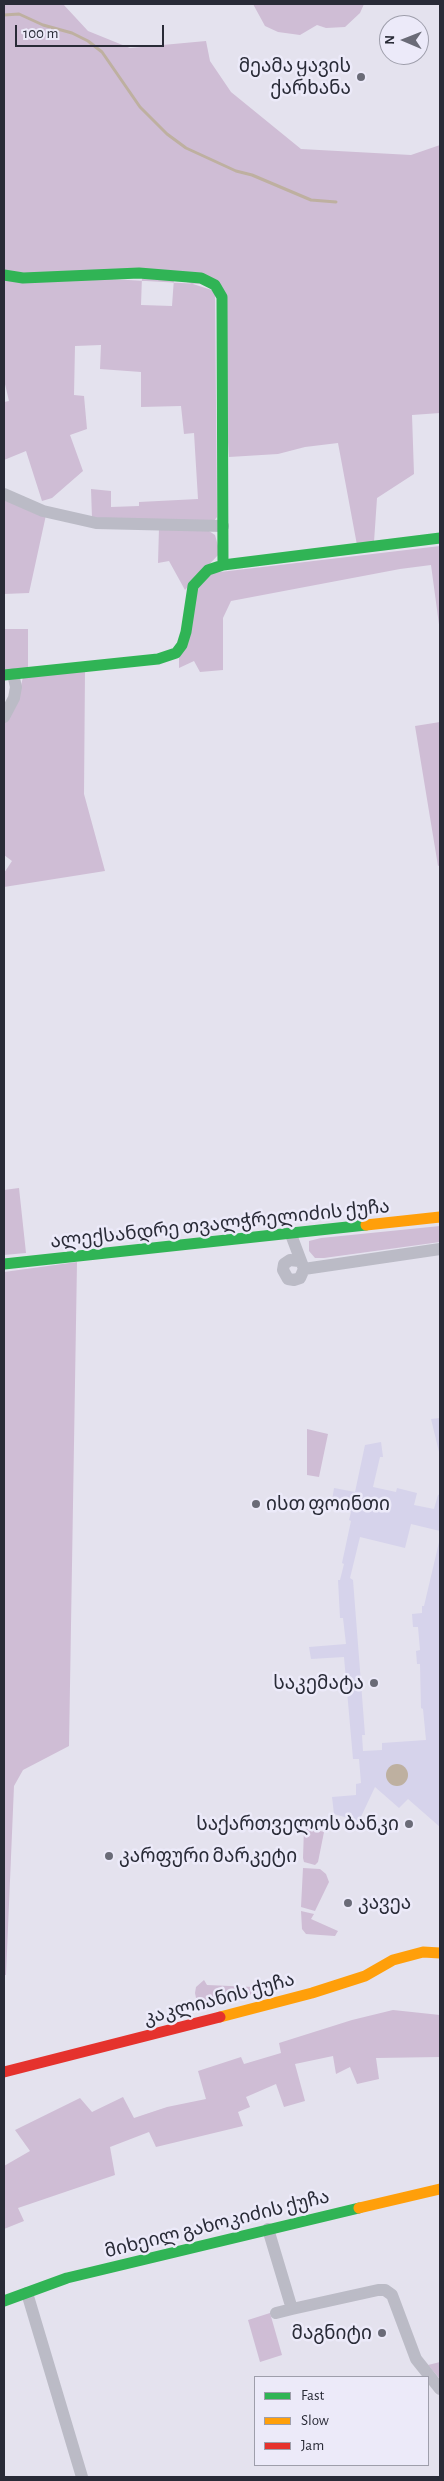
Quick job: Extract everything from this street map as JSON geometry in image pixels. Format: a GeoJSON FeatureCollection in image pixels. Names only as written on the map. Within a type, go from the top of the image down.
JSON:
{"type":"FeatureCollection","features":[{"type":"Feature","properties":{"kind":"street"},"geometry":{"type":"LineString","coordinates":[[4,275],[23,278],[139,273],[201,278],[215,285],[222,297],[223,565]]}},
{"type":"Feature","properties":{"kind":"street"},"geometry":{"type":"LineString","coordinates":[[4,494],[43,511],[96,523],[222,526]]}},
{"type":"Feature","properties":{"kind":"street"},"geometry":{"type":"LineString","coordinates":[[4,717],[14,698],[16,687],[8,674],[158,659],[176,653],[182,645],[186,632],[193,586],[208,570],[223,565],[440,538]]}},
{"type":"Feature","properties":{"kind":"street","name":"ალექსანდრე თვალჭრელიძის ქუჩა"},"geometry":{"type":"LineString","coordinates":[[4,1264],[440,1217]]}},
{"type":"Feature","properties":{"kind":"street"},"geometry":{"type":"LineString","coordinates":[[290,1232],[296,1264],[440,1249]]}},
{"type":"Feature","properties":{"kind":"street","name":"კაკლიანის ქუჩა"},"geometry":{"type":"LineString","coordinates":[[4,2072],[312,1993],[365,1976],[393,1960],[423,1952],[440,1953]]}},
{"type":"Feature","properties":{"kind":"street","name":"მიხეილ გახოკიძის ქუჩა"},"geometry":{"type":"LineString","coordinates":[[4,2300],[67,2278],[268,2228],[440,2189]]}},
{"type":"Feature","properties":{"kind":"street"},"geometry":{"type":"LineString","coordinates":[[268,2228],[292,2309]]}},
{"type":"Feature","properties":{"kind":"street"},"geometry":{"type":"LineString","coordinates":[[276,2313],[385,2290],[392,2295],[416,2359],[440,2389]]}},
{"type":"Feature","properties":{"kind":"street"},"geometry":{"type":"LineString","coordinates":[[27,2293],[82,2477]]}},
{"type":"Feature","properties":{"kind":"shaded area"},"geometry":{"type":"Polygon","coordinates":[[[4,4],[63,4],[88,31],[130,48],[206,41],[210,61],[231,92],[301,149],[411,155],[440,145],[440,413],[412,415],[414,474],[377,498],[374,542],[357,545],[338,443],[305,447],[278,454],[229,457],[217,285],[4,273],[4,4]]]}},
{"type":"Feature","properties":{"kind":"shaded area"},"geometry":{"type":"Polygon","coordinates":[[[253,4],[364,4],[360,13],[345,27],[326,28],[317,25],[300,35],[278,32],[265,26],[253,4]]]}},
{"type":"Feature","properties":{"kind":"shaded area"},"geometry":{"type":"Polygon","coordinates":[[[142,276],[141,305],[172,306],[174,278],[215,291],[217,517],[214,521],[92,518],[91,489],[111,491],[111,507],[139,506],[139,502],[198,499],[194,433],[184,434],[181,406],[141,407],[141,372],[100,369],[101,345],[75,346],[74,395],[84,396],[87,429],[70,435],[83,471],[52,498],[42,501],[26,451],[4,460],[4,402],[9,401],[4,380],[4,279],[142,276]]]}},
{"type":"Feature","properties":{"kind":"shaded area"},"geometry":{"type":"Polygon","coordinates":[[[4,498],[46,515],[29,593],[4,594],[4,498]]]}},
{"type":"Feature","properties":{"kind":"shaded area"},"geometry":{"type":"Polygon","coordinates":[[[159,528],[209,531],[215,535],[220,553],[185,590],[169,561],[158,563],[159,528]]]}},
{"type":"Feature","properties":{"kind":"shaded area"},"geometry":{"type":"Polygon","coordinates":[[[440,546],[440,632],[431,565],[400,569],[231,601],[223,618],[223,670],[200,672],[194,661],[179,668],[179,658],[197,589],[212,573],[440,546]]]}},
{"type":"Feature","properties":{"kind":"shaded area"},"geometry":{"type":"Polygon","coordinates":[[[4,629],[28,629],[28,668],[4,670],[4,629]]]}},
{"type":"Feature","properties":{"kind":"shaded area"},"geometry":{"type":"Polygon","coordinates":[[[85,670],[84,794],[105,871],[4,887],[4,873],[12,861],[4,855],[4,723],[19,694],[23,677],[85,670]]]}},
{"type":"Feature","properties":{"kind":"shaded area"},"geometry":{"type":"Polygon","coordinates":[[[440,722],[440,865],[438,866],[415,726],[440,722]]]}},
{"type":"Feature","properties":{"kind":"shaded area"},"geometry":{"type":"Polygon","coordinates":[[[19,1188],[26,1253],[4,1255],[4,1190],[19,1188]]]}},
{"type":"Feature","properties":{"kind":"shaded area"},"geometry":{"type":"Polygon","coordinates":[[[440,1226],[440,1242],[324,1258],[315,1258],[309,1251],[309,1241],[321,1238],[440,1226]]]}},
{"type":"Feature","properties":{"kind":"shaded area"},"geometry":{"type":"Polygon","coordinates":[[[77,1262],[69,1746],[23,1770],[14,1786],[6,1975],[4,1975],[4,1272],[77,1262]]]}},
{"type":"Feature","properties":{"kind":"shaded area"},"geometry":{"type":"Polygon","coordinates":[[[440,1418],[440,1456],[431,1419],[440,1418]]]}},
{"type":"Feature","properties":{"kind":"shaded area"},"geometry":{"type":"Polygon","coordinates":[[[307,1429],[328,1434],[319,1477],[307,1475],[307,1429]]]}},
{"type":"Feature","properties":{"kind":"shaded area"},"geometry":{"type":"Polygon","coordinates":[[[381,1442],[383,1457],[380,1457],[373,1487],[396,1492],[397,1488],[417,1493],[414,1505],[434,1509],[440,1494],[440,1531],[411,1524],[405,1548],[360,1537],[350,1578],[353,1580],[365,1735],[362,1735],[363,1751],[382,1750],[382,1743],[426,1740],[423,1709],[421,1708],[420,1664],[417,1664],[416,1651],[420,1650],[418,1627],[413,1627],[412,1614],[422,1613],[422,1606],[424,1606],[440,1538],[440,1827],[408,1799],[399,1808],[375,1787],[359,1821],[334,1814],[332,1797],[356,1795],[356,1784],[361,1783],[359,1759],[353,1759],[344,1657],[311,1659],[309,1647],[346,1644],[343,1618],[340,1618],[338,1580],[340,1580],[344,1564],[342,1563],[351,1521],[349,1520],[351,1512],[331,1507],[334,1488],[355,1492],[365,1445],[381,1442]]]}},
{"type":"Feature","properties":{"kind":"shaded area"},"geometry":{"type":"Polygon","coordinates":[[[397,1764],[405,1767],[408,1775],[405,1783],[397,1786],[389,1783],[386,1775],[389,1767],[397,1764]]]}},
{"type":"Feature","properties":{"kind":"shaded area"},"geometry":{"type":"Polygon","coordinates":[[[304,1828],[324,1832],[318,1862],[315,1865],[304,1862],[303,1858],[304,1828]]]}},
{"type":"Feature","properties":{"kind":"shaded area"},"geometry":{"type":"Polygon","coordinates":[[[303,1868],[320,1869],[326,1874],[329,1882],[315,1911],[301,1907],[303,1868]]]}},
{"type":"Feature","properties":{"kind":"shaded area"},"geometry":{"type":"Polygon","coordinates":[[[301,1911],[314,1914],[311,1919],[338,1931],[335,1936],[306,1934],[302,1929],[301,1911]]]}},
{"type":"Feature","properties":{"kind":"shaded area"},"geometry":{"type":"Polygon","coordinates":[[[204,1980],[207,1985],[277,1988],[208,2005],[196,1998],[195,1993],[196,1987],[204,1980]]]}},
{"type":"Feature","properties":{"kind":"shaded area"},"geometry":{"type":"Polygon","coordinates":[[[393,2010],[440,2015],[440,2057],[376,2058],[379,2079],[357,2084],[350,2067],[336,2074],[333,2056],[295,2064],[305,2101],[284,2107],[276,2084],[246,2097],[250,2107],[238,2112],[243,2126],[156,2147],[149,2132],[110,2147],[115,2175],[18,2208],[24,2221],[4,2229],[4,2166],[30,2151],[15,2130],[80,2098],[92,2112],[123,2097],[134,2118],[167,2107],[206,2099],[198,2071],[241,2057],[244,2064],[281,2053],[279,2043],[352,2020],[393,2010]]]}},
{"type":"Feature","properties":{"kind":"shaded area"},"geometry":{"type":"Polygon","coordinates":[[[270,2313],[282,2355],[260,2362],[248,2320],[270,2313]]]}},
{"type":"Feature","properties":{"kind":"shaded area"},"geometry":{"type":"Polygon","coordinates":[[[440,2362],[440,2379],[428,2365],[440,2362]]]}},
{"type":"Feature","properties":{"kind":"waterway"},"geometry":{"type":"LineString","coordinates":[[4,15],[19,14],[43,25],[72,33],[88,41],[102,52],[140,107],[167,134],[186,148],[236,171],[252,175],[311,200],[336,202]]}},
{"type":"Feature","properties":{"kind":"traffic: fast"},"geometry":{"type":"LineString","coordinates":[[4,275],[23,278],[139,273],[201,278],[215,285],[222,297],[223,565]]}},
{"type":"Feature","properties":{"kind":"traffic: fast"},"geometry":{"type":"LineString","coordinates":[[4,675],[158,659],[176,653],[182,645],[186,632],[193,586],[208,570],[223,565],[440,538]]}},
{"type":"Feature","properties":{"kind":"traffic: fast"},"geometry":{"type":"LineString","coordinates":[[4,1264],[366,1225]]}},
{"type":"Feature","properties":{"kind":"traffic: fast"},"geometry":{"type":"LineString","coordinates":[[4,2301],[67,2278],[359,2208]]}},
{"type":"Feature","properties":{"kind":"traffic: slow"},"geometry":{"type":"LineString","coordinates":[[366,1225],[440,1217]]}},
{"type":"Feature","properties":{"kind":"traffic: slow"},"geometry":{"type":"LineString","coordinates":[[220,2017],[312,1993],[365,1976],[393,1960],[423,1952],[440,1953]]}},
{"type":"Feature","properties":{"kind":"traffic: slow"},"geometry":{"type":"LineString","coordinates":[[359,2208],[440,2189]]}},
{"type":"Feature","properties":{"kind":"traffic: jam"},"geometry":{"type":"LineString","coordinates":[[4,2072],[220,2017]]}},
{"type":"Feature","properties":{"kind":"place","name":"მეამა ყავის ქარხანა"},"geometry":{"type":"Point","coordinates":[361,77]}},
{"type":"Feature","properties":{"kind":"place","name":"ისთ ფოინთი"},"geometry":{"type":"Point","coordinates":[256,1504]}},
{"type":"Feature","properties":{"kind":"place","name":"საკემატა"},"geometry":{"type":"Point","coordinates":[374,1683]}},
{"type":"Feature","properties":{"kind":"place","name":"საქართველოს ბანკი"},"geometry":{"type":"Point","coordinates":[409,1824]}},
{"type":"Feature","properties":{"kind":"place","name":"კარფური მარკეტი"},"geometry":{"type":"Point","coordinates":[109,1856]}},
{"type":"Feature","properties":{"kind":"place","name":"კავეა"},"geometry":{"type":"Point","coordinates":[348,1903]}},
{"type":"Feature","properties":{"kind":"place","name":"მაგნიტი"},"geometry":{"type":"Point","coordinates":[382,2333]}}]}
